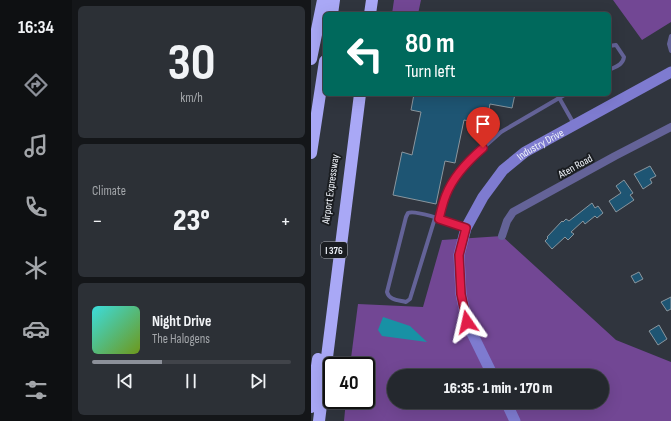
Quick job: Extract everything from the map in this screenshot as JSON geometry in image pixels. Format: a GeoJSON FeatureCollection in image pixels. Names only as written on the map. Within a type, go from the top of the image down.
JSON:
{"type":"FeatureCollection","features":[{"type":"Feature","properties":{"kind":"highway"},"geometry":{"type":"LineString","coordinates":[[311,59],[323,0]]}},
{"type":"Feature","properties":{"kind":"highway"},"geometry":{"type":"LineString","coordinates":[[332,12],[334,0]]}},
{"type":"Feature","properties":{"kind":"highway"},"geometry":{"type":"LineString","coordinates":[[370,12],[372,0]]}},
{"type":"Feature","properties":{"kind":"highway"},"geometry":{"type":"LineString","coordinates":[[311,152],[323,74]]}},
{"type":"Feature","properties":{"kind":"highway"},"geometry":{"type":"LineString","coordinates":[[319,421],[359,96]]}},
{"type":"Feature","properties":{"kind":"highway","name":"Airport Expressway"},"geometry":{"type":"LineString","coordinates":[[311,407],[359,96]]}},
{"type":"Feature","properties":{"kind":"street","name":"Industry Drive"},"geometry":{"type":"LineString","coordinates":[[490,369],[467,322],[461,294],[459,255],[466,228],[483,197],[503,170],[525,152],[671,72]]}},
{"type":"Feature","properties":{"kind":"street","name":"Aten Road"},"geometry":{"type":"LineString","coordinates":[[502,236],[507,221],[513,212],[671,127]]}},
{"type":"Feature","properties":{"kind":"street"},"geometry":{"type":"LineString","coordinates":[[509,409],[515,421]]}},
{"type":"Feature","properties":{"kind":"lane"},"geometry":{"type":"LineString","coordinates":[[671,36],[669,44],[671,51]]}},
{"type":"Feature","properties":{"kind":"lane"},"geometry":{"type":"LineString","coordinates":[[611,46],[618,47],[624,59],[621,64],[611,69]]}},
{"type":"Feature","properties":{"kind":"lane"},"geometry":{"type":"LineString","coordinates":[[466,228],[437,218],[409,212],[406,215],[387,292],[388,296],[405,302],[411,299],[437,218],[446,195],[456,178],[474,156],[501,132],[558,96],[574,124]]}},
{"type":"Feature","properties":{"kind":"shaded area"},"geometry":{"type":"Polygon","coordinates":[[[394,0],[421,0],[418,12],[392,12],[394,0]]]}},
{"type":"Feature","properties":{"kind":"shaded area"},"geometry":{"type":"Polygon","coordinates":[[[613,0],[671,0],[671,22],[642,40],[613,0]]]}},
{"type":"Feature","properties":{"kind":"shaded area"},"geometry":{"type":"Polygon","coordinates":[[[502,236],[616,340],[671,362],[671,421],[344,421],[345,409],[375,409],[375,357],[351,357],[358,304],[423,307],[442,240],[502,236]]]}},
{"type":"Feature","properties":{"kind":"water"},"geometry":{"type":"Polygon","coordinates":[[[383,317],[410,326],[427,342],[382,336],[378,330],[383,317]]]}},
{"type":"Feature","properties":{"kind":"building"},"geometry":{"type":"Polygon","coordinates":[[[414,96],[515,96],[512,108],[490,104],[486,125],[464,120],[455,163],[445,161],[436,204],[393,195],[402,152],[412,155],[421,112],[411,110],[414,96]]]}},
{"type":"Feature","properties":{"kind":"building"},"geometry":{"type":"Polygon","coordinates":[[[650,166],[656,176],[650,179],[652,183],[643,189],[634,174],[650,166]]]}},
{"type":"Feature","properties":{"kind":"building"},"geometry":{"type":"Polygon","coordinates":[[[624,180],[633,193],[630,195],[634,200],[616,212],[609,201],[621,193],[616,186],[624,180]]]}},
{"type":"Feature","properties":{"kind":"building"},"geometry":{"type":"Polygon","coordinates":[[[592,203],[595,208],[598,206],[603,213],[597,218],[595,216],[585,224],[583,221],[571,232],[574,234],[568,240],[565,237],[552,249],[545,241],[548,238],[547,237],[562,221],[563,222],[566,219],[569,221],[592,203]]]}},
{"type":"Feature","properties":{"kind":"building"},"geometry":{"type":"Polygon","coordinates":[[[639,272],[643,279],[635,283],[631,276],[639,272]]]}},
{"type":"Feature","properties":{"kind":"building"},"geometry":{"type":"Polygon","coordinates":[[[671,297],[671,309],[667,311],[661,302],[671,297]]]}},
{"type":"Feature","properties":{"kind":"building"},"geometry":{"type":"Polygon","coordinates":[[[659,325],[667,339],[658,345],[649,331],[659,325]]]}},
{"type":"Feature","properties":{"kind":"route"},"geometry":{"type":"LineString","coordinates":[[467,322],[461,294],[459,255],[466,228],[439,219],[446,195],[456,178],[474,156],[483,148]]}}]}
